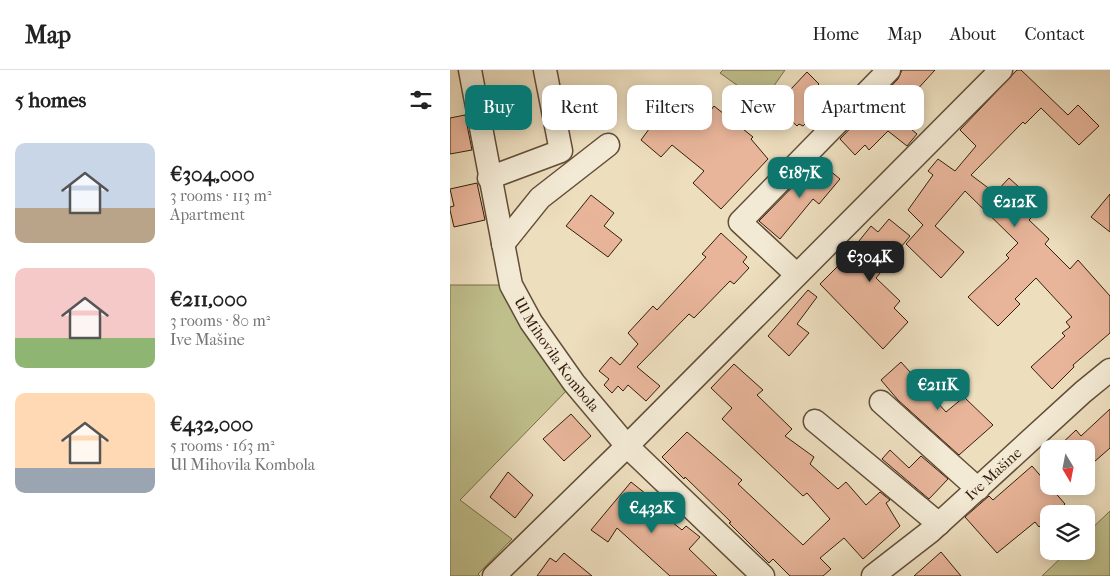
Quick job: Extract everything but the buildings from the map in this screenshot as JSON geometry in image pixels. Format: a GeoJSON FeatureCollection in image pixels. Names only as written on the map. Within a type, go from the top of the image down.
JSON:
{"type":"FeatureCollection","features":[{"type":"Feature","properties":{"kind":"street","name":"Ul Mihovila Kombola"},"geometry":{"type":"LineString","coordinates":[[470,70],[489,178],[511,285],[530,322],[574,383],[627,446],[763,576]]}},
{"type":"Feature","properties":{"kind":"street"},"geometry":{"type":"LineString","coordinates":[[489,178],[561,151],[545,70]]}},
{"type":"Feature","properties":{"kind":"street"},"geometry":{"type":"LineString","coordinates":[[796,274],[740,222],[889,70]]}},
{"type":"Feature","properties":{"kind":"street"},"geometry":{"type":"LineString","coordinates":[[494,576],[627,446],[1001,70]]}},
{"type":"Feature","properties":{"kind":"street"},"geometry":{"type":"LineString","coordinates":[[502,244],[540,198],[608,145]]}},
{"type":"Feature","properties":{"kind":"street","name":"Ive Mašine"},"geometry":{"type":"LineString","coordinates":[[873,576],[939,524],[1083,392],[1110,370]]}},
{"type":"Feature","properties":{"kind":"street"},"geometry":{"type":"LineString","coordinates":[[881,402],[978,490]]}},
{"type":"Feature","properties":{"kind":"street"},"geometry":{"type":"LineString","coordinates":[[815,421],[939,524]]}},
{"type":"Feature","properties":{"kind":"green space"},"geometry":{"type":"Polygon","coordinates":[[[723,70],[785,70],[775,85],[737,85],[720,73],[723,70]]]}},
{"type":"Feature","properties":{"kind":"green space"},"geometry":{"type":"Polygon","coordinates":[[[450,285],[511,285],[574,383],[460,500],[512,539],[478,574],[480,576],[450,576],[450,285]]]}},
{"type":"Feature","properties":{"kind":"green space"},"geometry":{"type":"Polygon","coordinates":[[[1110,511],[1110,576],[1042,576],[1059,560],[1095,560],[1095,525],[1110,511]]]}}]}
